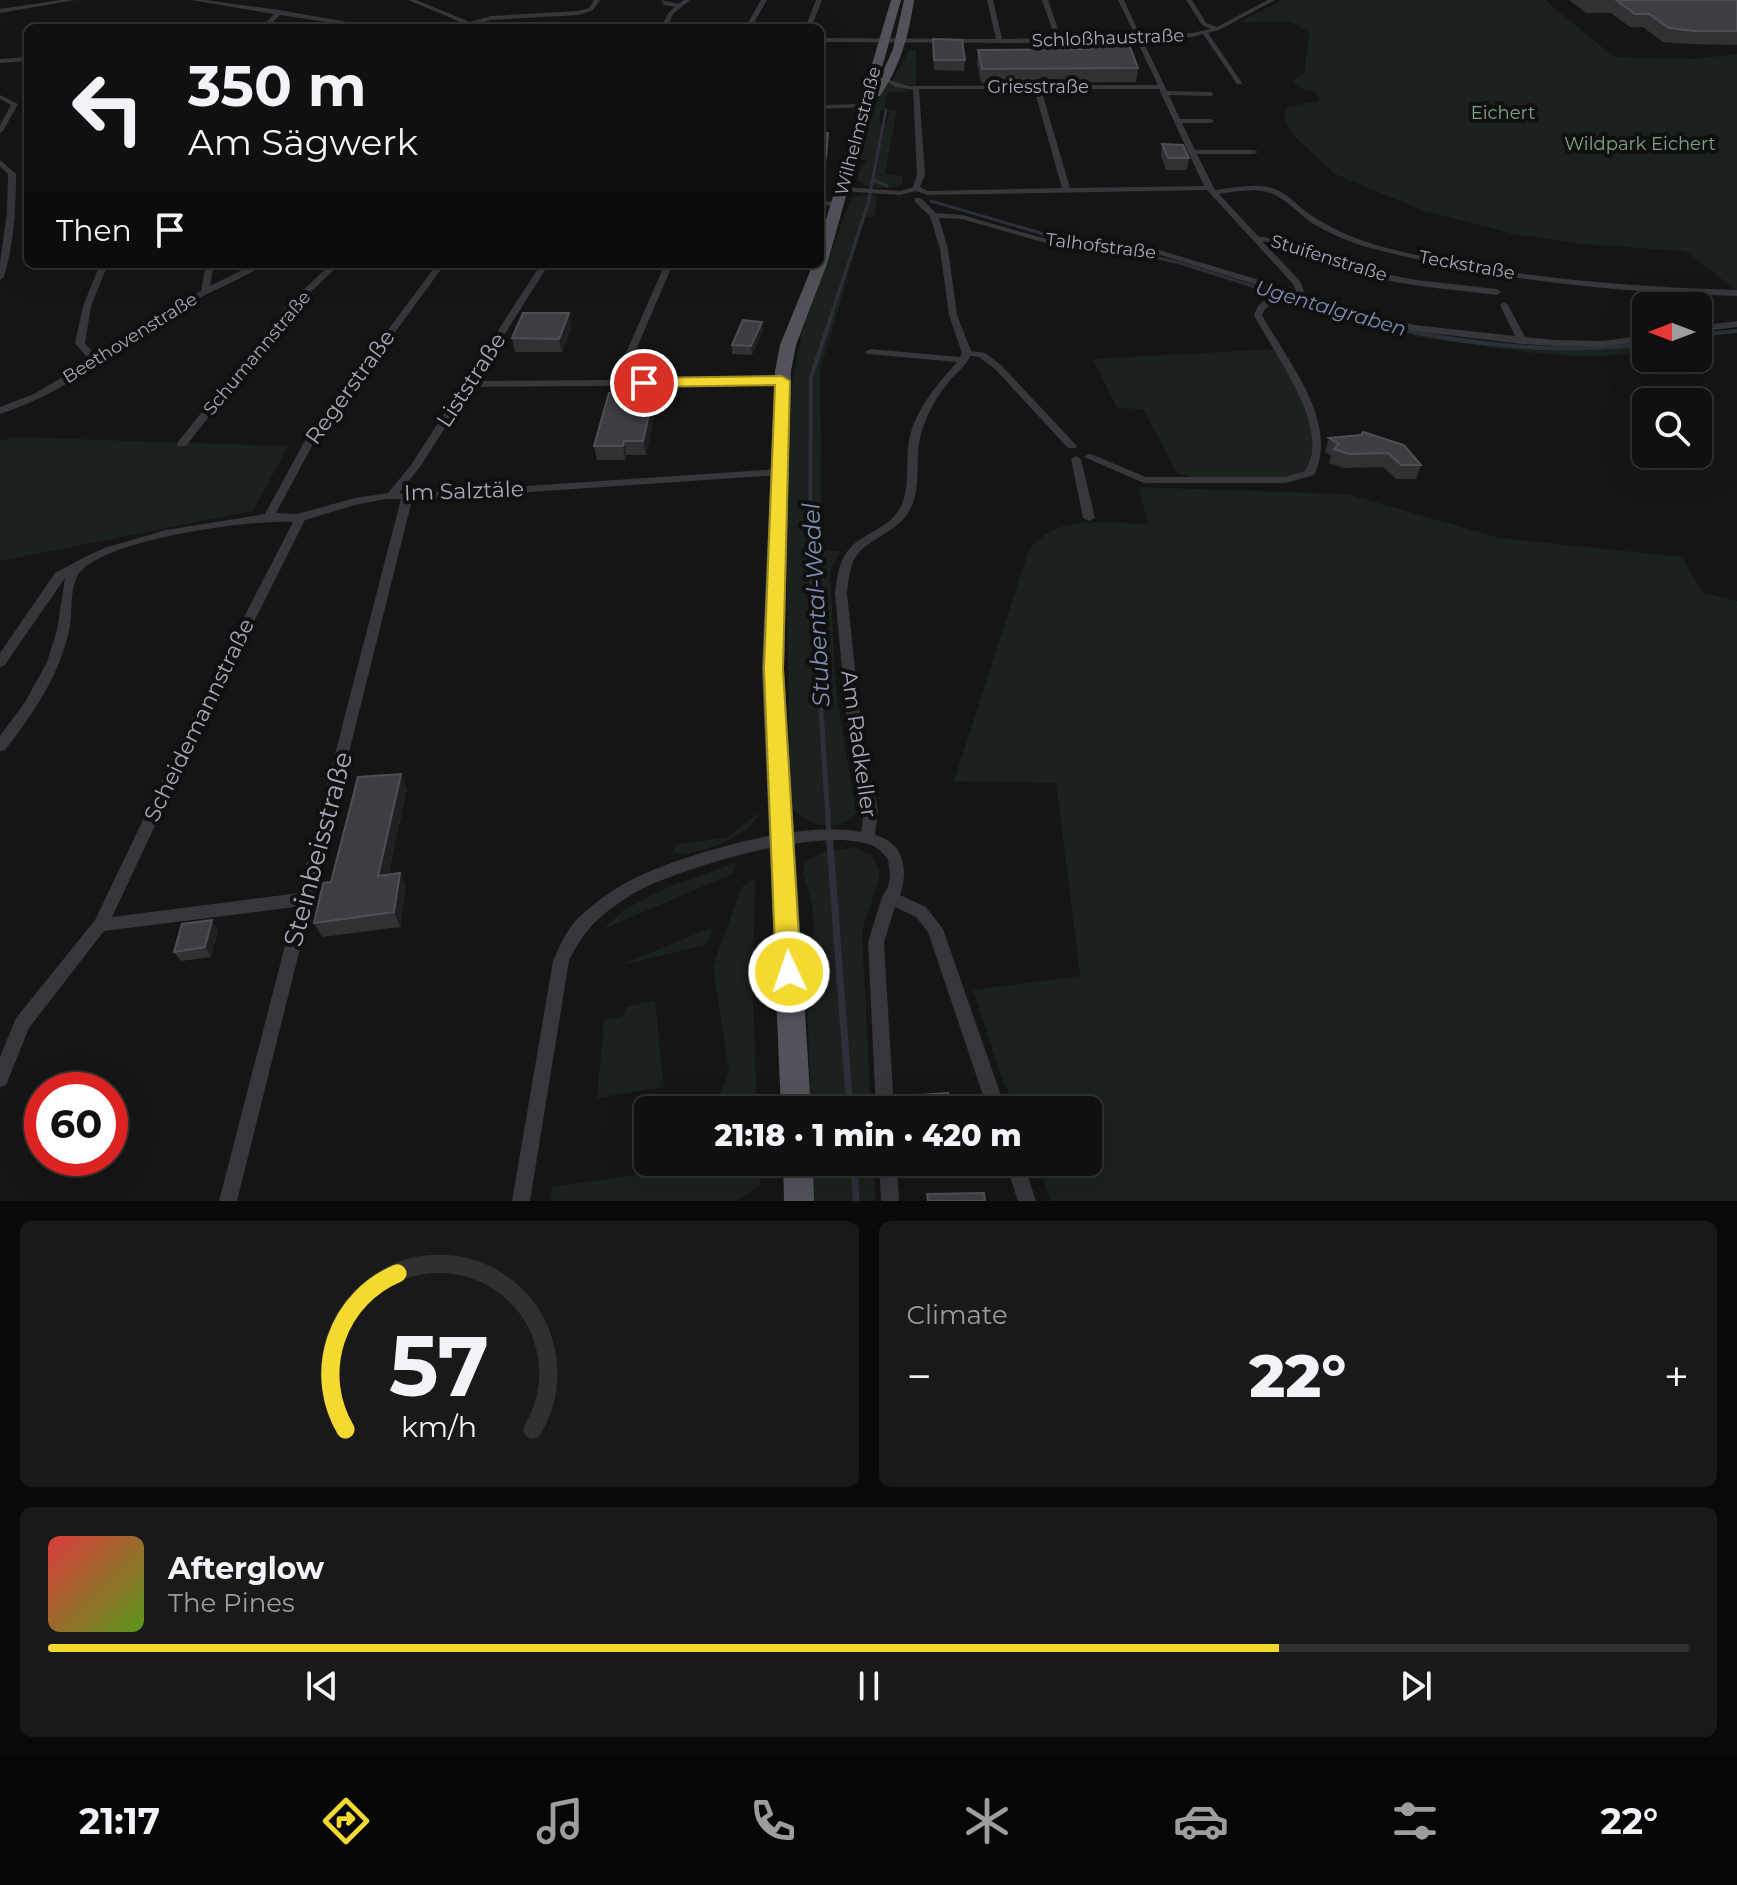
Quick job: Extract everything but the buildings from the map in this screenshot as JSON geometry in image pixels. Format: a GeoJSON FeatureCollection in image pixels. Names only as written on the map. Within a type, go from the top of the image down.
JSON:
{"type":"FeatureCollection","features":[{"type":"Feature","properties":{"kind":"main road","name":"Wilhelmstraße"},"geometry":{"type":"LineString","coordinates":[[824,250],[896,0]]}},
{"type":"Feature","properties":{"kind":"main road"},"geometry":{"type":"LineString","coordinates":[[867,104],[885,79],[896,54],[903,36],[909,0]]}},
{"type":"Feature","properties":{"kind":"main road","name":"Wilhelmstraße"},"geometry":{"type":"LineString","coordinates":[[795,1096],[773,669],[782,381],[788,345],[818,268]]}},
{"type":"Feature","properties":{"kind":"main road"},"geometry":{"type":"LineString","coordinates":[[798,1176],[799,1201]]}},
{"type":"Feature","properties":{"kind":"street"},"geometry":{"type":"LineString","coordinates":[[0,11],[72,0]]}},
{"type":"Feature","properties":{"kind":"street"},"geometry":{"type":"LineString","coordinates":[[194,0],[353,24]]}},
{"type":"Feature","properties":{"kind":"street"},"geometry":{"type":"LineString","coordinates":[[411,0],[470,24],[491,18],[579,13],[591,9],[597,0]]}},
{"type":"Feature","properties":{"kind":"street"},"geometry":{"type":"LineString","coordinates":[[664,0],[666,4],[678,6]]}},
{"type":"Feature","properties":{"kind":"street"},"geometry":{"type":"LineString","coordinates":[[666,24],[671,12],[687,0]]}},
{"type":"Feature","properties":{"kind":"street"},"geometry":{"type":"LineString","coordinates":[[750,24],[764,0]]}},
{"type":"Feature","properties":{"kind":"street"},"geometry":{"type":"LineString","coordinates":[[810,24],[819,0]]}},
{"type":"Feature","properties":{"kind":"street"},"geometry":{"type":"LineString","coordinates":[[990,0],[999,41]]}},
{"type":"Feature","properties":{"kind":"street"},"geometry":{"type":"LineString","coordinates":[[1045,0],[1059,40]]}},
{"type":"Feature","properties":{"kind":"street"},"geometry":{"type":"LineString","coordinates":[[1121,0],[1210,190],[1297,283],[1300,291],[1296,295]]}},
{"type":"Feature","properties":{"kind":"street"},"geometry":{"type":"LineString","coordinates":[[1189,0],[1202,23],[1217,29]]}},
{"type":"Feature","properties":{"kind":"street","name":"Schloßhaustraße"},"geometry":{"type":"LineString","coordinates":[[824,40],[884,40],[903,36],[935,41],[1059,40],[1205,33],[1272,0]]}},
{"type":"Feature","properties":{"kind":"street"},"geometry":{"type":"LineString","coordinates":[[268,24],[279,12]]}},
{"type":"Feature","properties":{"kind":"street"},"geometry":{"type":"LineString","coordinates":[[1205,33],[1239,83]]}},
{"type":"Feature","properties":{"kind":"street"},"geometry":{"type":"LineString","coordinates":[[852,40],[880,53]]}},
{"type":"Feature","properties":{"kind":"street"},"geometry":{"type":"LineString","coordinates":[[896,54],[935,41]]}},
{"type":"Feature","properties":{"kind":"street"},"geometry":{"type":"LineString","coordinates":[[0,61],[24,59]]}},
{"type":"Feature","properties":{"kind":"street"},"geometry":{"type":"LineString","coordinates":[[843,189],[900,193],[916,188],[921,175],[916,90],[896,86],[885,79]]}},
{"type":"Feature","properties":{"kind":"street","name":"Griesstraße"},"geometry":{"type":"LineString","coordinates":[[916,90],[925,87],[1037,87],[1211,94]]}},
{"type":"Feature","properties":{"kind":"street"},"geometry":{"type":"LineString","coordinates":[[1037,87],[1067,191]]}},
{"type":"Feature","properties":{"kind":"street"},"geometry":{"type":"LineString","coordinates":[[0,97],[24,107]]}},
{"type":"Feature","properties":{"kind":"street"},"geometry":{"type":"LineString","coordinates":[[0,131],[15,104]]}},
{"type":"Feature","properties":{"kind":"street"},"geometry":{"type":"LineString","coordinates":[[824,107],[867,104]]}},
{"type":"Feature","properties":{"kind":"street"},"geometry":{"type":"LineString","coordinates":[[1177,121],[1211,121]]}},
{"type":"Feature","properties":{"kind":"street"},"geometry":{"type":"LineString","coordinates":[[1192,152],[1254,152]]}},
{"type":"Feature","properties":{"kind":"street"},"geometry":{"type":"LineString","coordinates":[[0,162],[12,174],[13,189],[12,228],[0,277]]}},
{"type":"Feature","properties":{"kind":"street","name":"Teckstraße"},"geometry":{"type":"LineString","coordinates":[[916,188],[927,193],[1273,191],[1317,222],[1345,236],[1387,250],[1455,265],[1605,285],[1737,293]]}},
{"type":"Feature","properties":{"kind":"street"},"geometry":{"type":"LineString","coordinates":[[900,193],[902,198],[918,200],[934,215],[944,249],[953,315],[966,341],[966,356]]}},
{"type":"Feature","properties":{"kind":"street"},"geometry":{"type":"LineString","coordinates":[[918,200],[927,193]]}},
{"type":"Feature","properties":{"kind":"street"},"geometry":{"type":"LineString","coordinates":[[824,203],[838,204]]}},
{"type":"Feature","properties":{"kind":"street","name":"Talhofstraße"},"geometry":{"type":"LineString","coordinates":[[934,215],[962,217],[1046,241],[1152,250],[1277,294],[1296,295],[1415,328],[1522,341],[1594,344],[1632,340]]}},
{"type":"Feature","properties":{"kind":"street","name":"Stuifenstraße"},"geometry":{"type":"LineString","coordinates":[[1255,238],[1275,239],[1322,259],[1384,276],[1497,292]]}},
{"type":"Feature","properties":{"kind":"street"},"geometry":{"type":"LineString","coordinates":[[96,362],[80,343],[87,306],[102,268]]}},
{"type":"Feature","properties":{"kind":"street"},"geometry":{"type":"LineString","coordinates":[[205,292],[209,268]]}},
{"type":"Feature","properties":{"kind":"street","name":"Beethovenstraße"},"geometry":{"type":"LineString","coordinates":[[0,411],[37,396],[96,362],[187,301],[252,268]]}},
{"type":"Feature","properties":{"kind":"street","name":"Schumannstraße"},"geometry":{"type":"LineString","coordinates":[[182,444],[290,307],[332,268]]}},
{"type":"Feature","properties":{"kind":"street","name":"Regerstraße"},"geometry":{"type":"LineString","coordinates":[[269,517],[308,444],[438,268]]}},
{"type":"Feature","properties":{"kind":"street","name":"Liststraße"},"geometry":{"type":"LineString","coordinates":[[400,495],[542,268]]}},
{"type":"Feature","properties":{"kind":"street"},"geometry":{"type":"LineString","coordinates":[[617,383],[667,268]]}},
{"type":"Feature","properties":{"kind":"street"},"geometry":{"type":"LineString","coordinates":[[1076,459],[1089,457],[1144,480],[1154,481],[1195,478],[1285,480],[1299,478],[1313,468],[1313,417],[1258,315],[1259,310],[1277,294]]}},
{"type":"Feature","properties":{"kind":"street"},"geometry":{"type":"LineString","coordinates":[[1504,305],[1522,341]]}},
{"type":"Feature","properties":{"kind":"street"},"geometry":{"type":"LineString","coordinates":[[1712,327],[1737,324]]}},
{"type":"Feature","properties":{"kind":"street"},"geometry":{"type":"LineString","coordinates":[[870,352],[897,357],[982,355],[998,367],[1072,446],[1084,447],[1090,452],[1089,457]]}},
{"type":"Feature","properties":{"kind":"street","name":"Am Radkeller"},"geometry":{"type":"LineString","coordinates":[[868,836],[871,811],[853,716],[841,593],[843,576],[846,563],[858,546],[902,515],[907,502],[913,445],[919,426],[937,391],[966,356]]}},
{"type":"Feature","properties":{"kind":"street"},"geometry":{"type":"LineString","coordinates":[[469,384],[782,381]]}},
{"type":"Feature","properties":{"kind":"street"},"geometry":{"type":"LineString","coordinates":[[1072,446],[1066,452],[1076,459],[1089,518]]}},
{"type":"Feature","properties":{"kind":"street","name":"Im Salztäle"},"geometry":{"type":"LineString","coordinates":[[0,663],[59,576],[109,549],[140,539],[269,517],[301,517],[319,509],[400,495],[779,472]]}},
{"type":"Feature","properties":{"kind":"street","name":"Steinbeisstraße"},"geometry":{"type":"LineString","coordinates":[[228,1201],[400,495]]}},
{"type":"Feature","properties":{"kind":"street","name":"Scheidemannstraße"},"geometry":{"type":"LineString","coordinates":[[0,1079],[22,1023],[100,925],[197,722],[301,517]]}},
{"type":"Feature","properties":{"kind":"street"},"geometry":{"type":"LineString","coordinates":[[0,746],[34,703],[54,663],[64,628],[70,580],[78,566]]}},
{"type":"Feature","properties":{"kind":"street"},"geometry":{"type":"LineString","coordinates":[[521,1201],[561,961],[578,929],[642,881],[691,861],[780,841],[848,833],[868,836],[888,846],[896,860],[897,881],[880,918],[876,942],[884,1096]]}},
{"type":"Feature","properties":{"kind":"street"},"geometry":{"type":"LineString","coordinates":[[890,897],[921,912],[935,929],[992,1096]]}},
{"type":"Feature","properties":{"kind":"street"},"geometry":{"type":"LineString","coordinates":[[100,925],[304,899]]}},
{"type":"Feature","properties":{"kind":"street"},"geometry":{"type":"LineString","coordinates":[[889,1176],[890,1201]]}},
{"type":"Feature","properties":{"kind":"street"},"geometry":{"type":"LineString","coordinates":[[1019,1176],[1027,1201]]}},
{"type":"Feature","properties":{"kind":"green space","name":"Eichert"},"geometry":{"type":"Polygon","coordinates":[[[1283,0],[1545,0],[1614,57],[1693,59],[1737,54],[1737,291],[1685,251],[1582,244],[1513,234],[1422,210],[1335,174],[1294,136],[1285,120],[1286,107],[1320,101],[1316,92],[1299,88],[1292,82],[1304,74],[1309,33],[1292,22],[1239,22],[1283,0]]]}},
{"type":"Feature","properties":{"kind":"green space"},"geometry":{"type":"Polygon","coordinates":[[[910,49],[916,50],[916,87],[892,81],[910,49]]]}},
{"type":"Feature","properties":{"kind":"green space"},"geometry":{"type":"Polygon","coordinates":[[[888,84],[911,92],[888,92],[884,110],[880,110],[880,124],[887,124],[889,110],[897,110],[885,174],[902,176],[902,185],[878,188],[857,179],[862,166],[866,165],[866,160],[860,160],[860,153],[879,94],[888,84]]]}},
{"type":"Feature","properties":{"kind":"green space"},"geometry":{"type":"Polygon","coordinates":[[[877,195],[874,217],[865,218],[820,371],[822,551],[840,551],[830,572],[836,691],[856,813],[848,820],[830,826],[813,823],[790,805],[786,520],[792,384],[802,332],[851,198],[877,195]]]}},
{"type":"Feature","properties":{"kind":"green space"},"geometry":{"type":"Polygon","coordinates":[[[1284,296],[1368,319],[1374,329],[1295,308],[1296,305],[1277,299],[1284,296]]]}},
{"type":"Feature","properties":{"kind":"green space"},"geometry":{"type":"Polygon","coordinates":[[[1411,329],[1528,345],[1632,343],[1632,353],[1559,355],[1416,337],[1411,329]]]}},
{"type":"Feature","properties":{"kind":"green space"},"geometry":{"type":"Polygon","coordinates":[[[1277,349],[1313,417],[1313,468],[1299,478],[1195,478],[1177,473],[1143,409],[1117,408],[1093,359],[1277,349]]]}},
{"type":"Feature","properties":{"kind":"green space"},"geometry":{"type":"Polygon","coordinates":[[[13,437],[288,446],[253,511],[0,561],[0,441],[13,437]]]}},
{"type":"Feature","properties":{"kind":"green space"},"geometry":{"type":"Polygon","coordinates":[[[1139,487],[1347,494],[1500,538],[1682,557],[1703,593],[1737,601],[1737,1201],[1050,1201],[1042,1176],[1102,1176],[1102,1096],[1011,1096],[1003,1082],[973,990],[1080,976],[1056,783],[954,781],[1028,552],[1039,539],[1067,526],[1099,522],[1148,524],[1139,487]]]}},
{"type":"Feature","properties":{"kind":"green space"},"geometry":{"type":"Polygon","coordinates":[[[758,813],[747,829],[722,843],[693,853],[673,852],[678,844],[726,838],[758,813]]]}},
{"type":"Feature","properties":{"kind":"green space"},"geometry":{"type":"Polygon","coordinates":[[[855,847],[872,855],[879,868],[879,879],[862,931],[870,1096],[810,1096],[807,1000],[814,924],[803,873],[805,862],[822,852],[855,847]]]}},
{"type":"Feature","properties":{"kind":"green space"},"geometry":{"type":"Polygon","coordinates":[[[737,862],[732,874],[604,929],[648,897],[737,862]]]}},
{"type":"Feature","properties":{"kind":"green space"},"geometry":{"type":"Polygon","coordinates":[[[755,878],[753,995],[757,1096],[719,1096],[729,1072],[713,966],[742,887],[755,878]]]}},
{"type":"Feature","properties":{"kind":"green space"},"geometry":{"type":"Polygon","coordinates":[[[715,926],[705,945],[618,966],[715,926]]]}},
{"type":"Feature","properties":{"kind":"green space"},"geometry":{"type":"Polygon","coordinates":[[[655,1000],[664,1087],[597,1098],[604,1020],[623,1016],[626,1007],[655,1000]]]}},
{"type":"Feature","properties":{"kind":"green space"},"geometry":{"type":"Polygon","coordinates":[[[634,1175],[760,1176],[760,1186],[737,1201],[551,1201],[552,1187],[634,1175]]]}},
{"type":"Feature","properties":{"kind":"green space"},"geometry":{"type":"Polygon","coordinates":[[[813,1176],[874,1176],[875,1201],[813,1201],[813,1176]]]}},
{"type":"Feature","properties":{"kind":"waterway","name":"Stubental-Wedel"},"geometry":{"type":"LineString","coordinates":[[830,319],[868,204],[886,110]]}},
{"type":"Feature","properties":{"kind":"waterway","name":"Ugentalgraben"},"geometry":{"type":"LineString","coordinates":[[874,180],[887,186]]}},
{"type":"Feature","properties":{"kind":"waterway","name":"Ugentalgraben"},"geometry":{"type":"LineString","coordinates":[[931,201],[1047,235]]}},
{"type":"Feature","properties":{"kind":"waterway","name":"Ugentalgraben"},"geometry":{"type":"LineString","coordinates":[[1115,248],[1180,263],[1355,319]]}},
{"type":"Feature","properties":{"kind":"waterway","name":"Stubental-Wedel"},"geometry":{"type":"LineString","coordinates":[[810,543],[811,377],[831,317]]}},
{"type":"Feature","properties":{"kind":"waterway","name":"Ugentalgraben"},"geometry":{"type":"LineString","coordinates":[[1348,317],[1355,319]]}},
{"type":"Feature","properties":{"kind":"waterway","name":"Ugentalgraben"},"geometry":{"type":"LineString","coordinates":[[1355,319],[1422,334],[1496,345],[1533,348],[1632,345]]}},
{"type":"Feature","properties":{"kind":"waterway","name":"Ugentalgraben"},"geometry":{"type":"LineString","coordinates":[[1712,334],[1737,331]]}},
{"type":"Feature","properties":{"kind":"waterway","name":"Stubental-Wedel"},"geometry":{"type":"LineString","coordinates":[[810,543],[829,834]]}},
{"type":"Feature","properties":{"kind":"waterway","name":"Stubental-Wedel"},"geometry":{"type":"LineString","coordinates":[[829,832],[849,1096]]}},
{"type":"Feature","properties":{"kind":"waterway","name":"Stubental-Wedel"},"geometry":{"type":"LineString","coordinates":[[855,1176],[856,1201]]}},
{"type":"Feature","properties":{"kind":"route"},"geometry":{"type":"LineString","coordinates":[[644,383],[782,381],[773,669],[789,972]]}},
{"type":"Feature","properties":{"kind":"park label","name":"Wildpark Eichert"},"geometry":{"type":"Point","coordinates":[1640,144]}}]}
